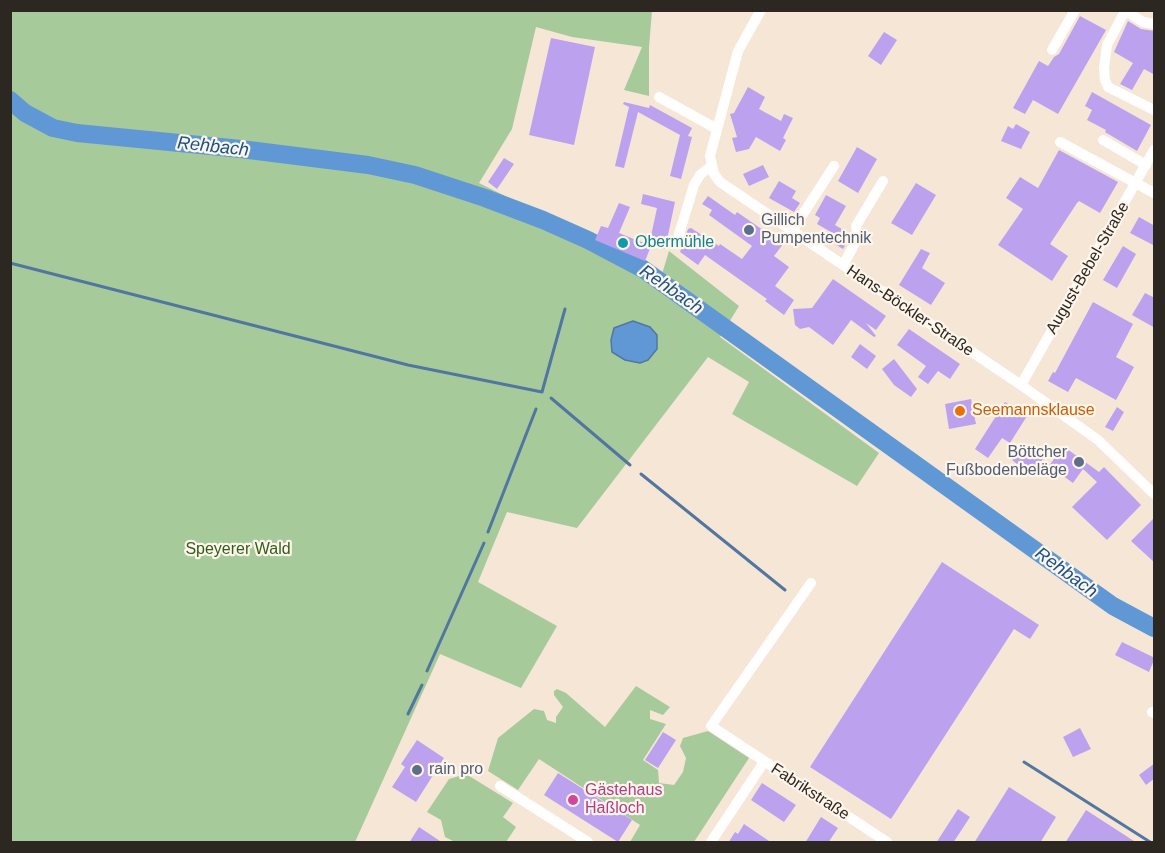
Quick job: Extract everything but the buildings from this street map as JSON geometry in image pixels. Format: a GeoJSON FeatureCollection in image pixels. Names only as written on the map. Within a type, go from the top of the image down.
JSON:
{"type":"FeatureCollection","features":[{"type":"Feature","properties":{"kind":"street"},"geometry":{"type":"LineString","coordinates":[[676,244],[694,185],[700,175],[711,166],[710,156],[738,51],[761,10]]}},
{"type":"Feature","properties":{"kind":"street"},"geometry":{"type":"LineString","coordinates":[[1052,50],[1075,10]]}},
{"type":"Feature","properties":{"kind":"street"},"geometry":{"type":"LineString","coordinates":[[1155,24],[1143,22],[1129,13],[1124,14],[1107,45],[1104,68],[1108,87],[1155,110]]}},
{"type":"Feature","properties":{"kind":"street"},"geometry":{"type":"LineString","coordinates":[[659,97],[717,129]]}},
{"type":"Feature","properties":{"kind":"street"},"geometry":{"type":"LineString","coordinates":[[1103,140],[1146,165]]}},
{"type":"Feature","properties":{"kind":"street"},"geometry":{"type":"LineString","coordinates":[[1060,142],[1155,193]]}},
{"type":"Feature","properties":{"kind":"street","name":"August-Bebel-Straße"},"geometry":{"type":"LineString","coordinates":[[1021,385],[1155,150]]}},
{"type":"Feature","properties":{"kind":"street","name":"Hans-Böckler-Straße"},"geometry":{"type":"LineString","coordinates":[[711,166],[720,182],[1021,385],[1098,440],[1155,494]]}},
{"type":"Feature","properties":{"kind":"street"},"geometry":{"type":"LineString","coordinates":[[792,231],[834,166]]}},
{"type":"Feature","properties":{"kind":"street"},"geometry":{"type":"LineString","coordinates":[[843,265],[858,238],[856,226],[883,181]]}},
{"type":"Feature","properties":{"kind":"street","name":"Fabrikstraße"},"geometry":{"type":"LineString","coordinates":[[811,583],[711,726],[886,843]]}},
{"type":"Feature","properties":{"kind":"street"},"geometry":{"type":"LineString","coordinates":[[711,843],[764,762]]}},
{"type":"Feature","properties":{"kind":"street"},"geometry":{"type":"LineString","coordinates":[[500,786],[588,843]]}},
{"type":"Feature","properties":{"kind":"green space","name":"Speyerer Wald"},"geometry":{"type":"Polygon","coordinates":[[[10,11],[652,11],[649,96],[624,90],[642,47],[572,37],[536,27],[512,129],[479,183],[662,274],[669,251],[739,306],[720,337],[879,453],[857,486],[732,414],[749,382],[708,357],[577,528],[507,512],[478,582],[557,626],[521,688],[440,654],[355,842],[11,842],[10,11]],[[657,335],[613,352],[625,360],[640,363],[648,360],[657,349],[657,335]]]}},
{"type":"Feature","properties":{"kind":"green space"},"geometry":{"type":"Polygon","coordinates":[[[636,686],[670,707],[663,715],[650,710],[650,719],[666,724],[643,760],[658,770],[659,783],[674,785],[683,772],[686,758],[680,746],[683,738],[708,731],[749,758],[694,842],[630,842],[640,825],[539,759],[518,790],[488,771],[498,738],[534,709],[544,711],[547,720],[556,723],[556,717],[563,707],[554,695],[557,689],[566,693],[605,727],[636,686]]]}},
{"type":"Feature","properties":{"kind":"green space"},"geometry":{"type":"Polygon","coordinates":[[[466,774],[513,803],[503,817],[516,827],[506,842],[455,842],[445,837],[441,820],[427,812],[449,779],[466,774]]]}},
{"type":"Feature","properties":{"kind":"water"},"geometry":{"type":"Polygon","coordinates":[[[633,321],[650,327],[657,335],[657,349],[648,360],[640,363],[625,360],[612,352],[611,340],[614,328],[633,321]]]}},
{"type":"Feature","properties":{"kind":"waterway","name":"Rehbach"},"geometry":{"type":"LineString","coordinates":[[10,100],[25,113],[53,128],[77,133],[241,149],[368,165],[415,175],[485,198],[588,240],[643,269],[1113,606],[1154,628]]}},
{"type":"Feature","properties":{"kind":"waterway"},"geometry":{"type":"LineString","coordinates":[[10,263],[408,365],[542,392],[565,309]]}},
{"type":"Feature","properties":{"kind":"waterway"},"geometry":{"type":"LineString","coordinates":[[551,398],[630,465]]}},
{"type":"Feature","properties":{"kind":"waterway"},"geometry":{"type":"LineString","coordinates":[[488,532],[536,409]]}},
{"type":"Feature","properties":{"kind":"waterway"},"geometry":{"type":"LineString","coordinates":[[641,474],[785,590]]}},
{"type":"Feature","properties":{"kind":"waterway"},"geometry":{"type":"LineString","coordinates":[[427,671],[484,543]]}},
{"type":"Feature","properties":{"kind":"waterway"},"geometry":{"type":"LineString","coordinates":[[408,714],[422,685]]}},
{"type":"Feature","properties":{"kind":"waterway"},"geometry":{"type":"LineString","coordinates":[[1024,762],[1150,842]]}},
{"type":"Feature","properties":{"kind":"place","name":"Gillich Pumpentechnik"},"geometry":{"type":"Point","coordinates":[749,230]}},
{"type":"Feature","properties":{"kind":"place","name":"Obermühle"},"geometry":{"type":"Point","coordinates":[623,243]}},
{"type":"Feature","properties":{"kind":"place","name":"Seemannsklause"},"geometry":{"type":"Point","coordinates":[960,411]}},
{"type":"Feature","properties":{"kind":"place","name":"Böttcher Fußbodenbeläge"},"geometry":{"type":"Point","coordinates":[1079,462]}},
{"type":"Feature","properties":{"kind":"place","name":"rain pro"},"geometry":{"type":"Point","coordinates":[417,770]}},
{"type":"Feature","properties":{"kind":"place","name":"Gästehaus Haßloch"},"geometry":{"type":"Point","coordinates":[573,800]}}]}
